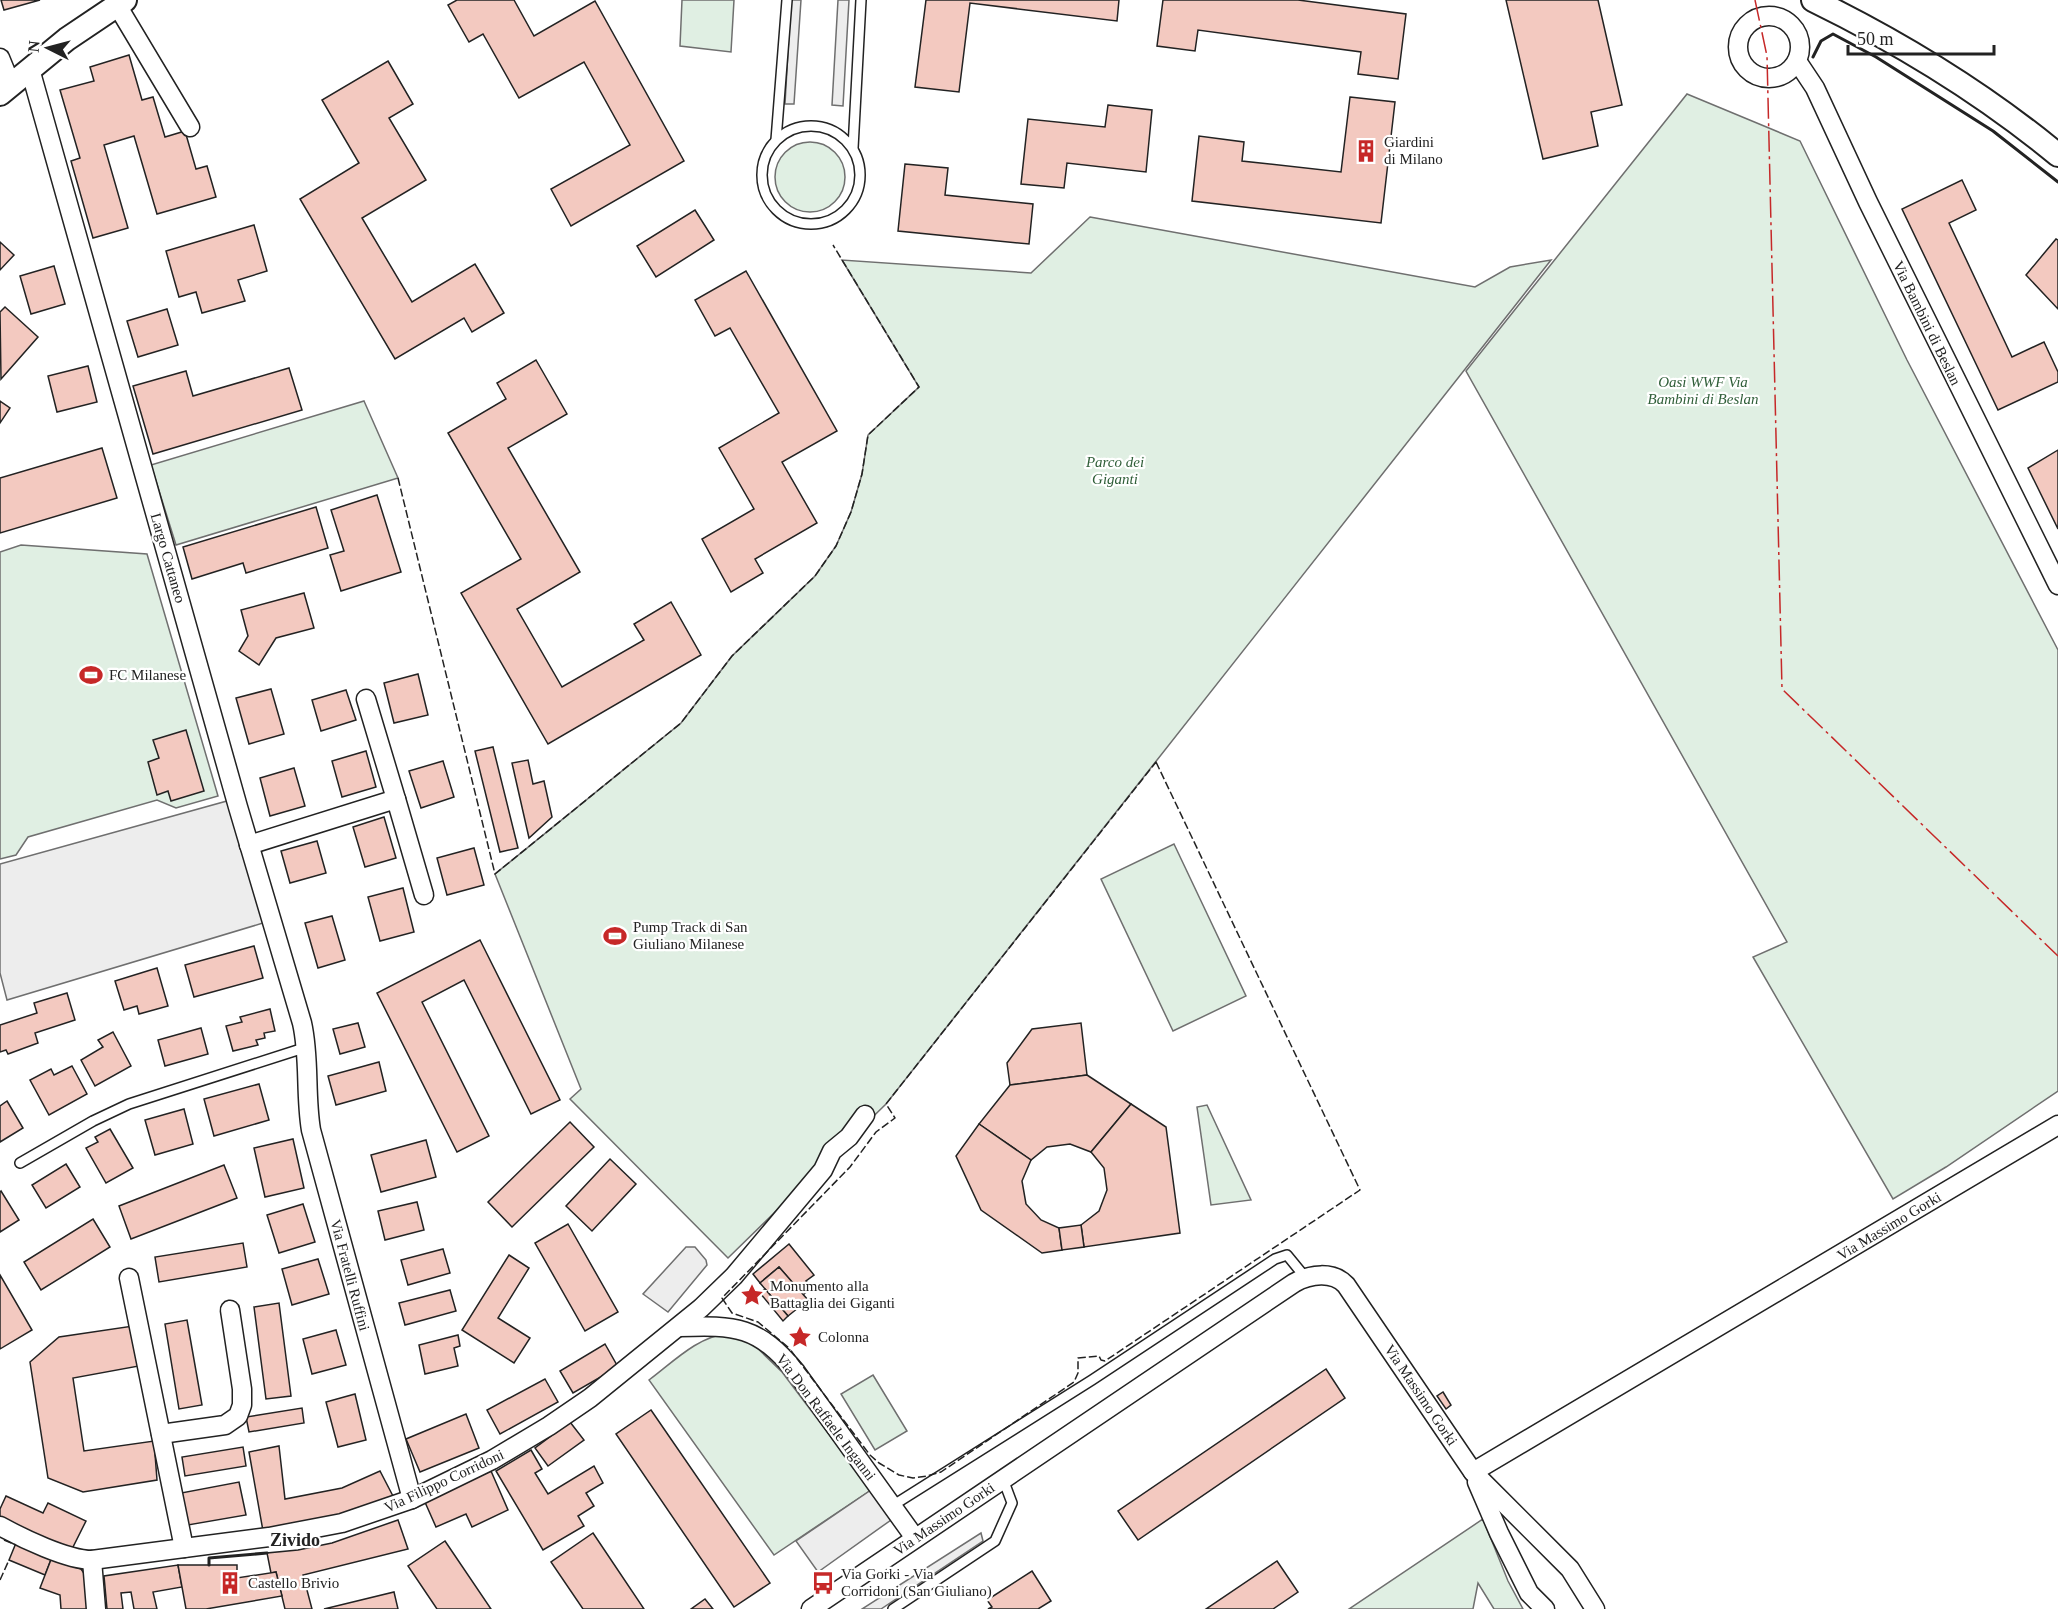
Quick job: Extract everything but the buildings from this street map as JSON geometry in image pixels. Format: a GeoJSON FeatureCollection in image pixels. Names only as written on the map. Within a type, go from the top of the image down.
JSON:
{"type":"FeatureCollection","features":[{"type":"Feature","properties":{"kind":"street"},"geometry":{"type":"LineString","coordinates":[[1813,0],[1868,27],[1948,74],[2016,121],[2058,155]]}},
{"type":"Feature","properties":{"kind":"street"},"geometry":{"type":"LineString","coordinates":[[5,90],[67,39],[121,3],[190,127]]}},
{"type":"Feature","properties":{"kind":"street"},"geometry":{"type":"LineString","coordinates":[[0,58],[5,90]]}},
{"type":"Feature","properties":{"kind":"street","name":"Via Bambini di Beslan"},"geometry":{"type":"LineString","coordinates":[[1797,61],[1815,88],[1878,224],[2058,585]]}},
{"type":"Feature","properties":{"kind":"street","name":"Largo Cattaneo"},"geometry":{"type":"LineString","coordinates":[[30,69],[307,1047]]}},
{"type":"Feature","properties":{"kind":"street"},"geometry":{"type":"LineString","coordinates":[[366,699],[424,895]]}},
{"type":"Feature","properties":{"kind":"street"},"geometry":{"type":"LineString","coordinates":[[249,845],[396,799]]}},
{"type":"Feature","properties":{"kind":"street","name":"Via Fratelli Ruffini"},"geometry":{"type":"LineString","coordinates":[[307,1047],[311,1131],[411,1499]]}},
{"type":"Feature","properties":{"kind":"street","name":"Via Filippo Corridoni"},"geometry":{"type":"LineString","coordinates":[[0,1526],[57,1551],[92,1560],[285,1534],[366,1516],[411,1499],[492,1460],[549,1426],[611,1382],[679,1327],[734,1276],[823,1170],[832,1151],[849,1137],[865,1115]]}},
{"type":"Feature","properties":{"kind":"street","name":"Via Massimo Gorki"},"geometry":{"type":"LineString","coordinates":[[811,1609],[1294,1283],[1305,1278],[1318,1275],[1331,1276],[1346,1285],[1473,1472],[2058,1125]]}},
{"type":"Feature","properties":{"kind":"street"},"geometry":{"type":"LineString","coordinates":[[129,1278],[184,1548]]}},
{"type":"Feature","properties":{"kind":"street"},"geometry":{"type":"LineString","coordinates":[[161,1434],[225,1425],[238,1416],[242,1405],[242,1389],[230,1310]]}},
{"type":"Feature","properties":{"kind":"street","name":"Via Don Raffaele Inganni"},"geometry":{"type":"LineString","coordinates":[[679,1327],[726,1327],[754,1334],[769,1343],[796,1372],[915,1538]]}},
{"type":"Feature","properties":{"kind":"street"},"geometry":{"type":"LineString","coordinates":[[1473,1472],[1499,1533],[1529,1593],[1545,1609]]}},
{"type":"Feature","properties":{"kind":"street"},"geometry":{"type":"LineString","coordinates":[[1473,1472],[1570,1569],[1595,1609]]}},
{"type":"Feature","properties":{"kind":"street"},"geometry":{"type":"LineString","coordinates":[[92,1560],[96,1609]]}},
{"type":"Feature","properties":{"kind":"lane"},"geometry":{"type":"LineString","coordinates":[[776,140],[787,0]]}},
{"type":"Feature","properties":{"kind":"lane"},"geometry":{"type":"LineString","coordinates":[[853,148],[861,0]]}},
{"type":"Feature","properties":{"kind":"lane"},"geometry":{"type":"LineString","coordinates":[[816,126],[831,129],[843,137],[853,148],[860,171],[856,194],[848,208],[836,218],[821,224],[805,224],[789,219],[776,210],[763,188],[762,175],[768,151],[776,140],[795,129],[816,126]]}},
{"type":"Feature","properties":{"kind":"lane"},"geometry":{"type":"LineString","coordinates":[[20,1163],[123,1106],[307,1047]]}},
{"type":"Feature","properties":{"kind":"lane"},"geometry":{"type":"LineString","coordinates":[[892,1506],[1092,1380],[1275,1258],[1287,1255],[1305,1278]]}},
{"type":"Feature","properties":{"kind":"lane"},"geometry":{"type":"LineString","coordinates":[[892,1609],[994,1541],[1012,1503],[1003,1479]]}},
{"type":"Feature","properties":{"kind":"green space"},"geometry":{"type":"Polygon","coordinates":[[[682,0],[734,0],[731,52],[680,46],[682,0]]]}},
{"type":"Feature","properties":{"kind":"green space","name":"Oasi WWF Via Bambini di Beslan"},"geometry":{"type":"Polygon","coordinates":[[[1687,94],[1800,141],[1907,360],[2058,650],[2058,1091],[1946,1167],[1893,1199],[1753,957],[1787,942],[1466,371],[1687,94]]]}},
{"type":"Feature","properties":{"kind":"green space"},"geometry":{"type":"Polygon","coordinates":[[[810,142],[829,148],[839,158],[845,177],[839,196],[829,206],[810,212],[791,206],[781,196],[775,177],[781,158],[791,148],[810,142]]]}},
{"type":"Feature","properties":{"kind":"green space","name":"Parco dei Giganti"},"geometry":{"type":"Polygon","coordinates":[[[1090,217],[1475,287],[1510,267],[1551,260],[886,1104],[728,1258],[570,1099],[581,1089],[495,874],[681,723],[732,656],[815,576],[836,546],[851,512],[862,474],[868,435],[919,387],[842,260],[1031,273],[1090,217]]]}},
{"type":"Feature","properties":{"kind":"green space"},"geometry":{"type":"Polygon","coordinates":[[[364,401],[398,478],[176,545],[151,465],[364,401]]]}},
{"type":"Feature","properties":{"kind":"green space","name":"FC Milanese"},"geometry":{"type":"Polygon","coordinates":[[[21,545],[147,554],[218,796],[176,808],[157,800],[28,837],[16,855],[0,859],[0,552],[21,545]]]}},
{"type":"Feature","properties":{"kind":"green space"},"geometry":{"type":"Polygon","coordinates":[[[1174,844],[1246,996],[1173,1031],[1101,879],[1174,844]]]}},
{"type":"Feature","properties":{"kind":"green space"},"geometry":{"type":"Polygon","coordinates":[[[1207,1105],[1251,1200],[1211,1205],[1197,1107],[1207,1105]]]}},
{"type":"Feature","properties":{"kind":"green space"},"geometry":{"type":"Polygon","coordinates":[[[727,1334],[751,1342],[782,1372],[871,1490],[774,1555],[649,1380],[696,1345],[727,1334]]]}},
{"type":"Feature","properties":{"kind":"green space"},"geometry":{"type":"Polygon","coordinates":[[[873,1375],[907,1431],[875,1450],[841,1394],[873,1375]]]}},
{"type":"Feature","properties":{"kind":"green space"},"geometry":{"type":"Polygon","coordinates":[[[1483,1519],[1508,1581],[1523,1609],[1494,1609],[1478,1583],[1473,1609],[1349,1609],[1483,1519]]]}},
{"type":"Feature","properties":{"kind":"shaded area"},"geometry":{"type":"Polygon","coordinates":[[[791,0],[801,0],[794,104],[785,104],[791,0]]]}},
{"type":"Feature","properties":{"kind":"shaded area"},"geometry":{"type":"Polygon","coordinates":[[[838,0],[849,0],[843,106],[832,105],[838,0]]]}},
{"type":"Feature","properties":{"kind":"shaded area"},"geometry":{"type":"Polygon","coordinates":[[[227,801],[263,923],[7,1000],[0,973],[0,864],[227,801]]]}},
{"type":"Feature","properties":{"kind":"shaded area"},"geometry":{"type":"Polygon","coordinates":[[[686,1247],[695,1247],[706,1260],[707,1265],[668,1312],[643,1294],[686,1247]]]}},
{"type":"Feature","properties":{"kind":"shaded area"},"geometry":{"type":"Polygon","coordinates":[[[871,1490],[891,1520],[818,1572],[796,1541],[871,1490]]]}},
{"type":"Feature","properties":{"kind":"shaded area"},"geometry":{"type":"Polygon","coordinates":[[[981,1533],[983,1541],[881,1609],[862,1609],[981,1533]]]}},
{"type":"Feature","properties":{"kind":"fence"},"geometry":{"type":"LineString","coordinates":[[398,478],[495,874],[681,723],[732,656],[815,576],[836,546],[851,512],[862,474],[868,435],[919,387],[833,245]]}},
{"type":"Feature","properties":{"kind":"fence"},"geometry":{"type":"LineString","coordinates":[[1156,762],[1360,1190],[1105,1361],[1099,1356],[1078,1358],[1078,1373],[1074,1382],[941,1472],[913,1478],[899,1475],[870,1455],[789,1348],[758,1322],[732,1313],[722,1298],[850,1167],[876,1132],[895,1118],[886,1104],[1156,762]]}},
{"type":"Feature","properties":{"kind":"fence"},"geometry":{"type":"LineString","coordinates":[[4,1540],[16,1545]]}},
{"type":"Feature","properties":{"kind":"fence"},"geometry":{"type":"LineString","coordinates":[[0,1580],[9,1560]]}},
{"type":"Feature","properties":{"kind":"wall"},"geometry":{"type":"LineString","coordinates":[[1813,57],[1821,41],[1833,34],[1876,57],[1993,131],[2058,182]]}},
{"type":"Feature","properties":{"kind":"wall"},"geometry":{"type":"LineString","coordinates":[[209,1565],[209,1558],[267,1553]]}},
{"type":"Feature","properties":{"kind":"power"},"geometry":{"type":"LineString","coordinates":[[1755,0],[1767,56],[1782,689],[2058,956]]}},
{"type":"Feature","properties":{"kind":"place","name":"Giardini di Milano"},"geometry":{"type":"Point","coordinates":[1366,151]}},
{"type":"Feature","properties":{"kind":"place","name":"FC Milanese"},"geometry":{"type":"Point","coordinates":[91,675]}},
{"type":"Feature","properties":{"kind":"place","name":"Pump Track di San Giuliano Milanese"},"geometry":{"type":"Point","coordinates":[615,936]}},
{"type":"Feature","properties":{"kind":"place","name":"Monumento alla Battaglia dei Giganti"},"geometry":{"type":"Point","coordinates":[752,1295]}},
{"type":"Feature","properties":{"kind":"place","name":"Colonna"},"geometry":{"type":"Point","coordinates":[800,1337]}},
{"type":"Feature","properties":{"kind":"place","name":"Castello Brivio"},"geometry":{"type":"Point","coordinates":[230,1583]}},
{"type":"Feature","properties":{"kind":"place","name":"Via Gorki - Via Corridoni (San Giuliano)"},"geometry":{"type":"Point","coordinates":[823,1583]}},
{"type":"Feature","properties":{"kind":"district","name":"Zivido"},"geometry":{"type":"Point","coordinates":[295,1540]}}]}
